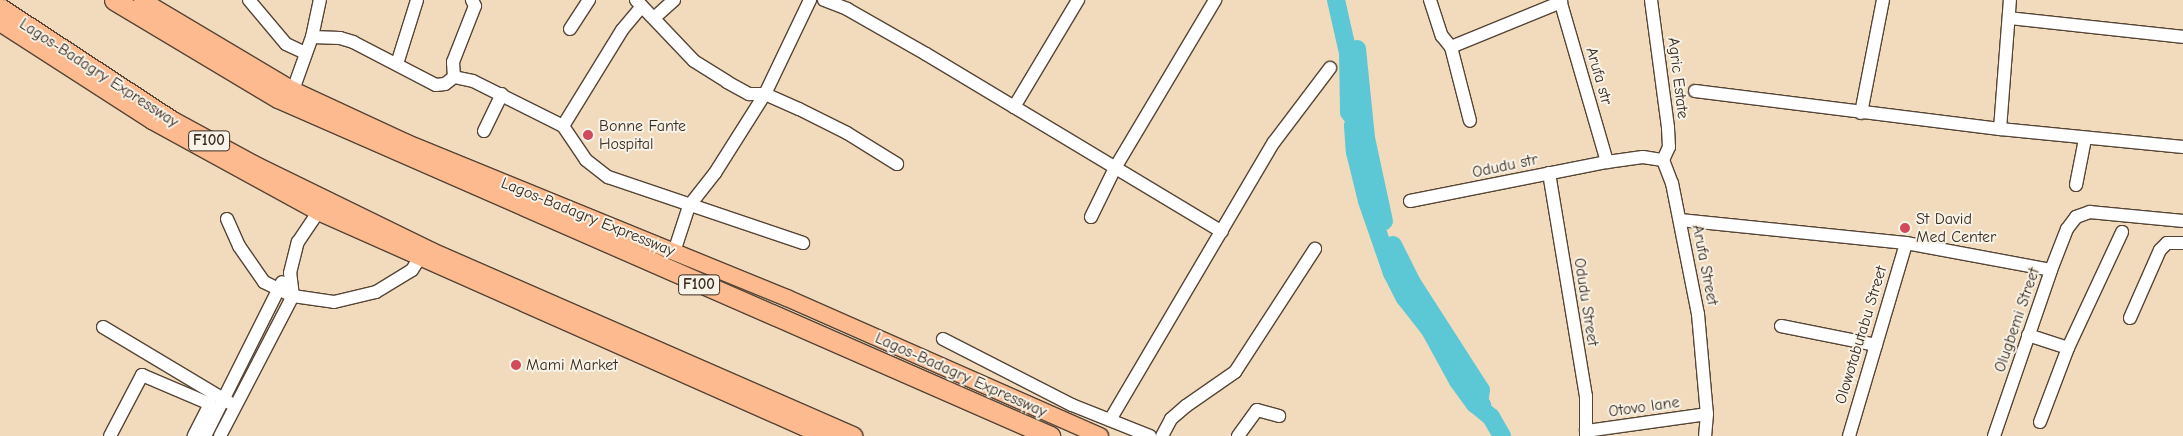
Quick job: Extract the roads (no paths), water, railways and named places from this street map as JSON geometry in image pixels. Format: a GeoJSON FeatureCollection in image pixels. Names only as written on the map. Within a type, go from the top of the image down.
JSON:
{"type":"FeatureCollection","features":[{"type":"Feature","properties":{"kind":"highway","name":"Lagos-Badagry Expressway"},"geometry":{"type":"LineString","coordinates":[[114,0],[278,98],[1050,436]]}},
{"type":"Feature","properties":{"kind":"highway","name":"Lagos-Badagry Expressway"},"geometry":{"type":"LineString","coordinates":[[0,8],[172,122],[425,256],[854,436]]}},
{"type":"Feature","properties":{"kind":"highway"},"geometry":{"type":"LineString","coordinates":[[349,130],[445,166],[479,173]]}},
{"type":"Feature","properties":{"kind":"main road","name":"Lagos-Badagry Expressway"},"geometry":{"type":"LineString","coordinates":[[142,0],[293,90],[479,173],[674,252],[1100,436]]}},
{"type":"Feature","properties":{"kind":"main road","name":"Lagos-Badagry Expressway"},"geometry":{"type":"LineString","coordinates":[[0,23],[152,121],[318,212],[425,256],[823,436]]}},
{"type":"Feature","properties":{"kind":"street"},"geometry":{"type":"LineString","coordinates":[[249,0],[286,44],[305,53]]}},
{"type":"Feature","properties":{"kind":"street"},"geometry":{"type":"LineString","coordinates":[[293,90],[312,37],[320,0]]}},
{"type":"Feature","properties":{"kind":"street"},"geometry":{"type":"LineString","coordinates":[[396,64],[417,0]]}},
{"type":"Feature","properties":{"kind":"street"},"geometry":{"type":"LineString","coordinates":[[454,77],[453,62],[476,6],[472,0]]}},
{"type":"Feature","properties":{"kind":"street"},"geometry":{"type":"LineString","coordinates":[[570,30],[588,0]]}},
{"type":"Feature","properties":{"kind":"street"},"geometry":{"type":"LineString","coordinates":[[654,18],[674,0]]}},
{"type":"Feature","properties":{"kind":"street"},"geometry":{"type":"LineString","coordinates":[[674,252],[689,206],[715,173],[764,94],[808,3],[795,0]]}},
{"type":"Feature","properties":{"kind":"street"},"geometry":{"type":"LineString","coordinates":[[824,0],[847,9],[1222,232]]}},
{"type":"Feature","properties":{"kind":"street"},"geometry":{"type":"LineString","coordinates":[[1014,107],[1078,0]]}},
{"type":"Feature","properties":{"kind":"street"},"geometry":{"type":"LineString","coordinates":[[1091,217],[1115,168],[1215,0]]}},
{"type":"Feature","properties":{"kind":"street"},"geometry":{"type":"LineString","coordinates":[[1430,0],[1442,36],[1451,47],[1470,121]]}},
{"type":"Feature","properties":{"kind":"street","name":"Agric Estate"},"geometry":{"type":"LineString","coordinates":[[1651,0],[1668,128],[1669,147],[1663,160]]}},
{"type":"Feature","properties":{"kind":"street"},"geometry":{"type":"LineString","coordinates":[[1861,113],[1883,0]]}},
{"type":"Feature","properties":{"kind":"street"},"geometry":{"type":"LineString","coordinates":[[2000,129],[2010,0]]}},
{"type":"Feature","properties":{"kind":"street"},"geometry":{"type":"LineString","coordinates":[[1451,47],[1561,1]]}},
{"type":"Feature","properties":{"kind":"street","name":"Arufa str"},"geometry":{"type":"LineString","coordinates":[[1561,1],[1607,162]]}},
{"type":"Feature","properties":{"kind":"street"},"geometry":{"type":"LineString","coordinates":[[563,126],[639,3],[694,62],[749,94],[764,94],[847,132],[897,164]]}},
{"type":"Feature","properties":{"kind":"street"},"geometry":{"type":"LineString","coordinates":[[2009,18],[2183,37]]}},
{"type":"Feature","properties":{"kind":"street"},"geometry":{"type":"LineString","coordinates":[[312,37],[340,38],[436,85],[445,84],[454,77]]}},
{"type":"Feature","properties":{"kind":"street"},"geometry":{"type":"LineString","coordinates":[[1110,420],[1274,142],[1330,68]]}},
{"type":"Feature","properties":{"kind":"street"},"geometry":{"type":"LineString","coordinates":[[454,77],[502,94],[563,126],[586,160],[598,171],[689,206],[803,243]]}},
{"type":"Feature","properties":{"kind":"street"},"geometry":{"type":"LineString","coordinates":[[1695,91],[1861,113],[2084,139],[2183,147]]}},
{"type":"Feature","properties":{"kind":"street"},"geometry":{"type":"LineString","coordinates":[[484,132],[502,94]]}},
{"type":"Feature","properties":{"kind":"street"},"geometry":{"type":"LineString","coordinates":[[2076,185],[2084,139]]}},
{"type":"Feature","properties":{"kind":"street"},"geometry":{"type":"LineString","coordinates":[[1607,162],[1643,157],[1663,160]]}},
{"type":"Feature","properties":{"kind":"street","name":"Arufa Street"},"geometry":{"type":"LineString","coordinates":[[1663,160],[1680,220],[1698,314],[1708,414],[1706,436]]}},
{"type":"Feature","properties":{"kind":"street","name":"Odudu str"},"geometry":{"type":"LineString","coordinates":[[1410,201],[1607,162]]}},
{"type":"Feature","properties":{"kind":"street","name":"Odudu Street"},"geometry":{"type":"LineString","coordinates":[[1549,173],[1586,396],[1586,434]]}},
{"type":"Feature","properties":{"kind":"street"},"geometry":{"type":"LineString","coordinates":[[220,436],[293,296],[290,273],[298,242],[318,212]]}},
{"type":"Feature","properties":{"kind":"street","name":"Olugbemi Street"},"geometry":{"type":"LineString","coordinates":[[1994,436],[2051,270],[2067,229],[2076,217],[2090,212],[2183,221]]}},
{"type":"Feature","properties":{"kind":"street"},"geometry":{"type":"LineString","coordinates":[[227,219],[249,263],[264,282],[293,296],[334,302],[376,292],[412,270],[425,256]]}},
{"type":"Feature","properties":{"kind":"street"},"geometry":{"type":"LineString","coordinates":[[1680,220],[1906,243],[2051,270]]}},
{"type":"Feature","properties":{"kind":"street"},"geometry":{"type":"LineString","coordinates":[[2040,422],[2068,348],[2122,232]]}},
{"type":"Feature","properties":{"kind":"street","name":"Olowotabutabu Street"},"geometry":{"type":"LineString","coordinates":[[1848,436],[1906,243]]}},
{"type":"Feature","properties":{"kind":"street"},"geometry":{"type":"LineString","coordinates":[[2130,318],[2160,250],[2167,243],[2183,243]]}},
{"type":"Feature","properties":{"kind":"street"},"geometry":{"type":"LineString","coordinates":[[1162,436],[1171,419],[1186,406],[1235,372],[1315,250]]}},
{"type":"Feature","properties":{"kind":"street"},"geometry":{"type":"LineString","coordinates":[[204,436],[276,288],[290,273]]}},
{"type":"Feature","properties":{"kind":"street"},"geometry":{"type":"LineString","coordinates":[[1781,326],[1876,344]]}},
{"type":"Feature","properties":{"kind":"street"},"geometry":{"type":"LineString","coordinates":[[103,327],[235,406]]}},
{"type":"Feature","properties":{"kind":"street"},"geometry":{"type":"LineString","coordinates":[[2028,336],[2068,348]]}},
{"type":"Feature","properties":{"kind":"street"},"geometry":{"type":"LineString","coordinates":[[943,339],[1072,405],[1150,436]]}},
{"type":"Feature","properties":{"kind":"street"},"geometry":{"type":"LineString","coordinates":[[110,436],[142,375],[210,404],[194,436]]}},
{"type":"Feature","properties":{"kind":"street"},"geometry":{"type":"LineString","coordinates":[[1238,436],[1257,410],[1279,416]]}},
{"type":"Feature","properties":{"kind":"street","name":"Otovo lane"},"geometry":{"type":"LineString","coordinates":[[1586,434],[1708,414]]}},
{"type":"Feature","properties":{"kind":"waterway"},"geometry":{"type":"LineString","coordinates":[[1336,0],[1348,53],[1349,112],[1356,122],[1353,126],[1355,152],[1367,201],[1392,273],[1405,298],[1430,330],[1458,381],[1475,404],[1491,417],[1502,436]]}},
{"type":"Feature","properties":{"kind":"waterway"},"geometry":{"type":"LineString","coordinates":[[1357,49],[1366,138],[1384,221]]}},
{"type":"Feature","properties":{"kind":"waterway"},"geometry":{"type":"LineString","coordinates":[[1393,245],[1412,283],[1481,390],[1479,403],[1482,405]]}},
{"type":"Feature","properties":{"kind":"place","name":"Bonne Fante Hospital"},"geometry":{"type":"Point","coordinates":[588,135]}},
{"type":"Feature","properties":{"kind":"place","name":"St David Med Center"},"geometry":{"type":"Point","coordinates":[1905,228]}},
{"type":"Feature","properties":{"kind":"place","name":"Mami Market"},"geometry":{"type":"Point","coordinates":[516,365]}}]}
